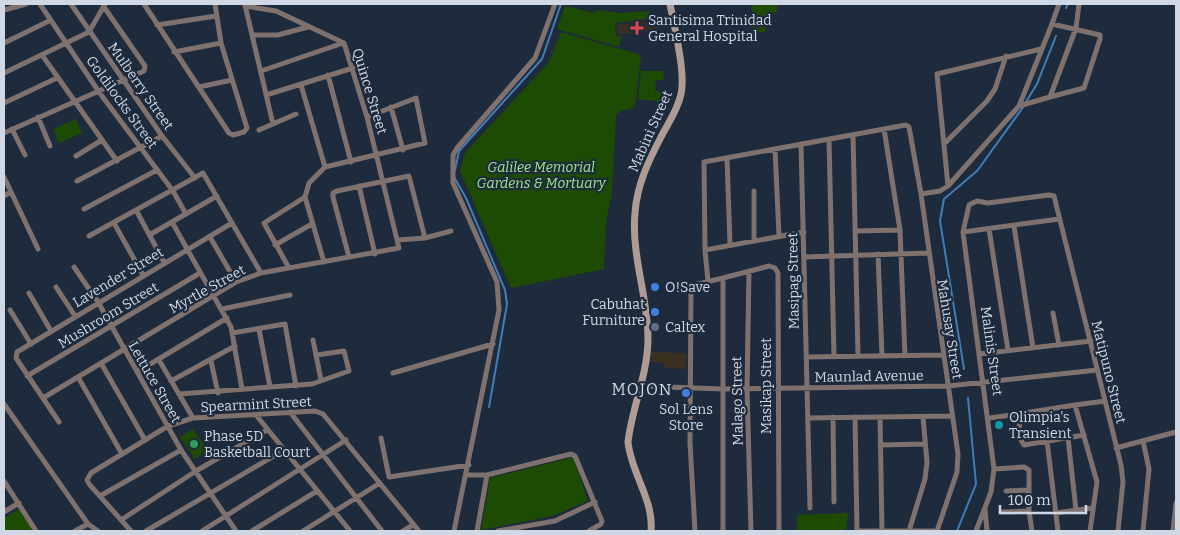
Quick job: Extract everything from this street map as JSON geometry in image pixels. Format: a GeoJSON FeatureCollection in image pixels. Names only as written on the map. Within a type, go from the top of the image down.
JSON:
{"type":"FeatureCollection","features":[{"type":"Feature","properties":{"kind":"main road","name":"Mabini Street"},"geometry":{"type":"LineString","coordinates":[[651,531],[650,513],[629,453],[628,442],[647,359],[648,338],[634,215],[638,190],[646,166],[676,110],[681,95],[682,86],[678,52],[670,4]]}},
{"type":"Feature","properties":{"kind":"street"},"geometry":{"type":"LineString","coordinates":[[4,8],[26,4]]}},
{"type":"Feature","properties":{"kind":"street","name":"Goldilocks Street"},"geometry":{"type":"LineString","coordinates":[[40,4],[99,92],[173,191],[186,214]]}},
{"type":"Feature","properties":{"kind":"street","name":"Mulberry Street"},"geometry":{"type":"LineString","coordinates":[[71,4],[162,136],[195,178]]}},
{"type":"Feature","properties":{"kind":"street"},"geometry":{"type":"LineString","coordinates":[[144,4],[174,52],[231,135],[244,132],[246,128],[221,43],[215,4]]}},
{"type":"Feature","properties":{"kind":"street"},"geometry":{"type":"LineString","coordinates":[[454,531],[469,465],[499,310],[498,282],[453,183],[453,156],[457,148],[535,58],[554,4]]}},
{"type":"Feature","properties":{"kind":"street"},"geometry":{"type":"LineString","coordinates":[[921,194],[940,191],[948,186],[1020,105],[1059,4]]}},
{"type":"Feature","properties":{"kind":"street"},"geometry":{"type":"LineString","coordinates":[[1050,97],[1076,28],[1079,4]]}},
{"type":"Feature","properties":{"kind":"street"},"geometry":{"type":"LineString","coordinates":[[245,5],[272,124]]}},
{"type":"Feature","properties":{"kind":"street","name":"Quince Street"},"geometry":{"type":"LineString","coordinates":[[245,5],[276,10],[344,43],[367,117],[399,248]]}},
{"type":"Feature","properties":{"kind":"street"},"geometry":{"type":"LineString","coordinates":[[4,74],[89,32],[105,6],[145,66],[144,71],[124,81],[4,133]]}},
{"type":"Feature","properties":{"kind":"street"},"geometry":{"type":"LineString","coordinates":[[157,25],[216,16]]}},
{"type":"Feature","properties":{"kind":"street"},"geometry":{"type":"LineString","coordinates":[[4,43],[51,20]]}},
{"type":"Feature","properties":{"kind":"street"},"geometry":{"type":"LineString","coordinates":[[1020,105],[1084,88],[1100,39],[1096,32],[1052,24]]}},
{"type":"Feature","properties":{"kind":"street"},"geometry":{"type":"LineString","coordinates":[[252,35],[278,35],[309,27]]}},
{"type":"Feature","properties":{"kind":"street"},"geometry":{"type":"LineString","coordinates":[[174,52],[221,43]]}},
{"type":"Feature","properties":{"kind":"street"},"geometry":{"type":"LineString","coordinates":[[261,71],[344,43]]}},
{"type":"Feature","properties":{"kind":"street"},"geometry":{"type":"LineString","coordinates":[[948,186],[937,74],[1041,49]]}},
{"type":"Feature","properties":{"kind":"street"},"geometry":{"type":"LineString","coordinates":[[42,55],[117,161]]}},
{"type":"Feature","properties":{"kind":"street"},"geometry":{"type":"LineString","coordinates":[[944,144],[987,101],[994,89],[1006,56]]}},
{"type":"Feature","properties":{"kind":"street"},"geometry":{"type":"LineString","coordinates":[[266,95],[353,68]]}},
{"type":"Feature","properties":{"kind":"street"},"geometry":{"type":"LineString","coordinates":[[328,76],[351,162]]}},
{"type":"Feature","properties":{"kind":"street"},"geometry":{"type":"LineString","coordinates":[[4,104],[57,78]]}},
{"type":"Feature","properties":{"kind":"street"},"geometry":{"type":"LineString","coordinates":[[199,87],[232,80]]}},
{"type":"Feature","properties":{"kind":"street"},"geometry":{"type":"LineString","coordinates":[[301,85],[325,168]]}},
{"type":"Feature","properties":{"kind":"street"},"geometry":{"type":"LineString","coordinates":[[324,262],[305,197],[307,186],[325,168],[426,143],[416,98],[367,117]]}},
{"type":"Feature","properties":{"kind":"street"},"geometry":{"type":"LineString","coordinates":[[391,107],[403,150]]}},
{"type":"Feature","properties":{"kind":"street"},"geometry":{"type":"LineString","coordinates":[[259,130],[296,114]]}},
{"type":"Feature","properties":{"kind":"street"},"geometry":{"type":"LineString","coordinates":[[38,117],[50,146]]}},
{"type":"Feature","properties":{"kind":"street","name":"Mahusay Street"},"geometry":{"type":"LineString","coordinates":[[884,129],[909,126],[921,194],[942,356],[958,454],[957,472],[937,531]]}},
{"type":"Feature","properties":{"kind":"street"},"geometry":{"type":"LineString","coordinates":[[12,129],[25,155]]}},
{"type":"Feature","properties":{"kind":"street"},"geometry":{"type":"LineString","coordinates":[[708,281],[705,250],[703,164],[705,161],[884,129],[900,230],[905,356]]}},
{"type":"Feature","properties":{"kind":"street"},"geometry":{"type":"LineString","coordinates":[[853,135],[858,356]]}},
{"type":"Feature","properties":{"kind":"street"},"geometry":{"type":"LineString","coordinates":[[77,181],[162,136]]}},
{"type":"Feature","properties":{"kind":"street"},"geometry":{"type":"LineString","coordinates":[[829,139],[834,357]]}},
{"type":"Feature","properties":{"kind":"street"},"geometry":{"type":"LineString","coordinates":[[76,156],[102,140]]}},
{"type":"Feature","properties":{"kind":"street","name":"Masipag Street"},"geometry":{"type":"LineString","coordinates":[[801,144],[810,508]]}},
{"type":"Feature","properties":{"kind":"street"},"geometry":{"type":"LineString","coordinates":[[775,149],[779,236]]}},
{"type":"Feature","properties":{"kind":"street"},"geometry":{"type":"LineString","coordinates":[[727,158],[730,245]]}},
{"type":"Feature","properties":{"kind":"street"},"geometry":{"type":"LineString","coordinates":[[84,208],[157,170]]}},
{"type":"Feature","properties":{"kind":"street"},"geometry":{"type":"LineString","coordinates":[[89,236],[203,173],[261,273]]}},
{"type":"Feature","properties":{"kind":"street"},"geometry":{"type":"LineString","coordinates":[[350,257],[333,193],[359,186],[406,176],[411,179],[425,238]]}},
{"type":"Feature","properties":{"kind":"street"},"geometry":{"type":"LineString","coordinates":[[4,177],[38,249]]}},
{"type":"Feature","properties":{"kind":"street"},"geometry":{"type":"LineString","coordinates":[[359,186],[375,254]]}},
{"type":"Feature","properties":{"kind":"street"},"geometry":{"type":"LineString","coordinates":[[754,191],[754,241]]}},
{"type":"Feature","properties":{"kind":"street"},"geometry":{"type":"LineString","coordinates":[[4,196],[11,192]]}},
{"type":"Feature","properties":{"kind":"street","name":"Matipuno Street"},"geometry":{"type":"LineString","coordinates":[[964,232],[969,205],[972,201],[988,203],[1052,195],[1060,219],[1091,341],[1123,482],[1118,531]]}},
{"type":"Feature","properties":{"kind":"street"},"geometry":{"type":"LineString","coordinates":[[151,234],[217,196]]}},
{"type":"Feature","properties":{"kind":"street"},"geometry":{"type":"LineString","coordinates":[[289,268],[264,223],[305,197]]}},
{"type":"Feature","properties":{"kind":"street"},"geometry":{"type":"LineString","coordinates":[[136,210],[151,234],[164,262]]}},
{"type":"Feature","properties":{"kind":"street"},"geometry":{"type":"LineString","coordinates":[[964,232],[1060,219]]}},
{"type":"Feature","properties":{"kind":"street"},"geometry":{"type":"LineString","coordinates":[[172,222],[227,318],[235,346],[242,389]]}},
{"type":"Feature","properties":{"kind":"street"},"geometry":{"type":"LineString","coordinates":[[114,223],[143,275]]}},
{"type":"Feature","properties":{"kind":"street","name":"Lavender Street"},"geometry":{"type":"LineString","coordinates":[[27,376],[16,358],[17,352],[164,262],[232,224]]}},
{"type":"Feature","properties":{"kind":"street"},"geometry":{"type":"LineString","coordinates":[[275,245],[312,224]]}},
{"type":"Feature","properties":{"kind":"street"},"geometry":{"type":"LineString","coordinates":[[1014,226],[1033,348]]}},
{"type":"Feature","properties":{"kind":"street"},"geometry":{"type":"LineString","coordinates":[[989,228],[1008,350]]}},
{"type":"Feature","properties":{"kind":"street"},"geometry":{"type":"LineString","coordinates":[[855,231],[900,230]]}},
{"type":"Feature","properties":{"kind":"street"},"geometry":{"type":"LineString","coordinates":[[398,240],[425,238],[451,231]]}},
{"type":"Feature","properties":{"kind":"street"},"geometry":{"type":"LineString","coordinates":[[705,250],[804,232]]}},
{"type":"Feature","properties":{"kind":"street","name":"Malinis Street"},"geometry":{"type":"LineString","coordinates":[[964,232],[990,418],[994,469],[991,492],[976,531]]}},
{"type":"Feature","properties":{"kind":"street"},"geometry":{"type":"LineString","coordinates":[[210,237],[236,282]]}},
{"type":"Feature","properties":{"kind":"street","name":"Myrtle Street"},"geometry":{"type":"LineString","coordinates":[[43,398],[236,282],[261,273],[375,254],[399,248]]}},
{"type":"Feature","properties":{"kind":"street"},"geometry":{"type":"LineString","coordinates":[[805,257],[928,253]]}},
{"type":"Feature","properties":{"kind":"street"},"geometry":{"type":"LineString","coordinates":[[878,254],[882,356]]}},
{"type":"Feature","properties":{"kind":"street","name":"Masikap Street"},"geometry":{"type":"LineString","coordinates":[[749,271],[769,266],[775,268],[778,273],[779,531]]}},
{"type":"Feature","properties":{"kind":"street","name":"Lettuce Street"},"geometry":{"type":"LineString","coordinates":[[74,267],[98,302],[181,450],[236,531]]}},
{"type":"Feature","properties":{"kind":"street"},"geometry":{"type":"LineString","coordinates":[[695,531],[690,443],[691,290],[694,285],[749,271]]}},
{"type":"Feature","properties":{"kind":"street","name":"Malago Street"},"geometry":{"type":"LineString","coordinates":[[749,271],[748,389],[751,531]]}},
{"type":"Feature","properties":{"kind":"street","name":"Mushroom Street"},"geometry":{"type":"LineString","coordinates":[[27,376],[111,328],[200,273]]}},
{"type":"Feature","properties":{"kind":"street"},"geometry":{"type":"LineString","coordinates":[[723,278],[723,531]]}},
{"type":"Feature","properties":{"kind":"street"},"geometry":{"type":"LineString","coordinates":[[56,287],[75,316]]}},
{"type":"Feature","properties":{"kind":"street"},"geometry":{"type":"LineString","coordinates":[[29,293],[51,331]]}},
{"type":"Feature","properties":{"kind":"street"},"geometry":{"type":"LineString","coordinates":[[222,308],[290,295]]}},
{"type":"Feature","properties":{"kind":"street"},"geometry":{"type":"LineString","coordinates":[[10,310],[31,344]]}},
{"type":"Feature","properties":{"kind":"street"},"geometry":{"type":"LineString","coordinates":[[1053,313],[1059,345]]}},
{"type":"Feature","properties":{"kind":"street"},"geometry":{"type":"LineString","coordinates":[[137,372],[227,318]]}},
{"type":"Feature","properties":{"kind":"street"},"geometry":{"type":"LineString","coordinates":[[232,333],[285,324],[296,386]]}},
{"type":"Feature","properties":{"kind":"street"},"geometry":{"type":"LineString","coordinates":[[259,329],[270,387]]}},
{"type":"Feature","properties":{"kind":"street"},"geometry":{"type":"LineString","coordinates":[[313,340],[321,380]]}},
{"type":"Feature","properties":{"kind":"street"},"geometry":{"type":"LineString","coordinates":[[980,354],[1091,341]]}},
{"type":"Feature","properties":{"kind":"street"},"geometry":{"type":"LineString","coordinates":[[393,373],[493,344]]}},
{"type":"Feature","properties":{"kind":"street"},"geometry":{"type":"LineString","coordinates":[[171,381],[235,346]]}},
{"type":"Feature","properties":{"kind":"street"},"geometry":{"type":"LineString","coordinates":[[179,394],[312,384],[347,372],[349,367],[344,351],[317,355]]}},
{"type":"Feature","properties":{"kind":"street"},"geometry":{"type":"LineString","coordinates":[[806,357],[942,356]]}},
{"type":"Feature","properties":{"kind":"street"},"geometry":{"type":"LineString","coordinates":[[159,360],[193,418]]}},
{"type":"Feature","properties":{"kind":"street"},"geometry":{"type":"LineString","coordinates":[[210,361],[218,392]]}},
{"type":"Feature","properties":{"kind":"street"},"geometry":{"type":"LineString","coordinates":[[101,363],[145,440]]}},
{"type":"Feature","properties":{"kind":"street","name":"Maunlad Avenue"},"geometry":{"type":"LineString","coordinates":[[641,386],[690,389],[948,386],[985,384],[1097,370]]}},
{"type":"Feature","properties":{"kind":"street"},"geometry":{"type":"LineString","coordinates":[[27,376],[59,422]]}},
{"type":"Feature","properties":{"kind":"street"},"geometry":{"type":"LineString","coordinates":[[78,377],[122,454]]}},
{"type":"Feature","properties":{"kind":"street"},"geometry":{"type":"LineString","coordinates":[[990,418],[1105,401]]}},
{"type":"Feature","properties":{"kind":"street"},"geometry":{"type":"LineString","coordinates":[[4,404],[88,524],[98,531]]}},
{"type":"Feature","properties":{"kind":"street"},"geometry":{"type":"LineString","coordinates":[[1076,405],[1097,482],[1090,531]]}},
{"type":"Feature","properties":{"kind":"street"},"geometry":{"type":"LineString","coordinates":[[290,412],[382,531]]}},
{"type":"Feature","properties":{"kind":"street","name":"Spearmint Street"},"geometry":{"type":"LineString","coordinates":[[100,496],[88,484],[88,476],[168,426],[193,418],[321,412],[346,440]]}},
{"type":"Feature","properties":{"kind":"street"},"geometry":{"type":"LineString","coordinates":[[1018,414],[1022,443],[1027,445],[1084,435]]}},
{"type":"Feature","properties":{"kind":"street"},"geometry":{"type":"LineString","coordinates":[[256,415],[350,531]]}},
{"type":"Feature","properties":{"kind":"street"},"geometry":{"type":"LineString","coordinates":[[808,418],[951,416]]}},
{"type":"Feature","properties":{"kind":"street"},"geometry":{"type":"LineString","coordinates":[[833,417],[834,502]]}},
{"type":"Feature","properties":{"kind":"street"},"geometry":{"type":"LineString","coordinates":[[855,417],[857,531],[937,531]]}},
{"type":"Feature","properties":{"kind":"street"},"geometry":{"type":"LineString","coordinates":[[880,417],[882,531]]}},
{"type":"Feature","properties":{"kind":"street"},"geometry":{"type":"LineString","coordinates":[[909,531],[926,478],[927,462],[923,417]]}},
{"type":"Feature","properties":{"kind":"street"},"geometry":{"type":"LineString","coordinates":[[121,520],[196,471],[267,430]]}},
{"type":"Feature","properties":{"kind":"street"},"geometry":{"type":"LineString","coordinates":[[1116,448],[1176,432]]}},
{"type":"Feature","properties":{"kind":"street"},"geometry":{"type":"LineString","coordinates":[[381,438],[389,477],[469,465]]}},
{"type":"Feature","properties":{"kind":"street"},"geometry":{"type":"LineString","coordinates":[[1068,438],[1076,510]]}},
{"type":"Feature","properties":{"kind":"street"},"geometry":{"type":"LineString","coordinates":[[202,531],[227,517],[346,440],[419,531]]}},
{"type":"Feature","properties":{"kind":"street"},"geometry":{"type":"LineString","coordinates":[[1047,441],[1058,531]]}},
{"type":"Feature","properties":{"kind":"street"},"geometry":{"type":"LineString","coordinates":[[1143,441],[1149,469],[1143,531]]}},
{"type":"Feature","properties":{"kind":"street"},"geometry":{"type":"LineString","coordinates":[[880,445],[925,444]]}},
{"type":"Feature","properties":{"kind":"street"},"geometry":{"type":"LineString","coordinates":[[131,531],[100,496],[181,450]]}},
{"type":"Feature","properties":{"kind":"street"},"geometry":{"type":"LineString","coordinates":[[146,531],[284,450]]}},
{"type":"Feature","properties":{"kind":"street"},"geometry":{"type":"LineString","coordinates":[[466,475],[487,474],[573,455],[595,502],[602,523],[589,531]]}},
{"type":"Feature","properties":{"kind":"street"},"geometry":{"type":"LineString","coordinates":[[994,469],[1027,468],[1029,470],[1028,511],[1032,531]]}},
{"type":"Feature","properties":{"kind":"street"},"geometry":{"type":"LineString","coordinates":[[477,531],[487,474]]}},
{"type":"Feature","properties":{"kind":"street"},"geometry":{"type":"LineString","coordinates":[[4,481],[36,531]]}},
{"type":"Feature","properties":{"kind":"street"},"geometry":{"type":"LineString","coordinates":[[303,531],[380,483]]}},
{"type":"Feature","properties":{"kind":"street"},"geometry":{"type":"LineString","coordinates":[[1006,491],[1028,490]]}},
{"type":"Feature","properties":{"kind":"street"},"geometry":{"type":"LineString","coordinates":[[252,531],[317,491]]}},
{"type":"Feature","properties":{"kind":"street"},"geometry":{"type":"LineString","coordinates":[[498,531],[518,530],[555,521],[595,502]]}},
{"type":"Feature","properties":{"kind":"street"},"geometry":{"type":"LineString","coordinates":[[4,512],[19,503]]}},
{"type":"Feature","properties":{"kind":"street"},"geometry":{"type":"LineString","coordinates":[[1173,531],[1176,503]]}},
{"type":"Feature","properties":{"kind":"street"},"geometry":{"type":"LineString","coordinates":[[985,507],[987,531]]}},
{"type":"Feature","properties":{"kind":"street"},"geometry":{"type":"LineString","coordinates":[[1056,513],[1092,508]]}},
{"type":"Feature","properties":{"kind":"street"},"geometry":{"type":"LineString","coordinates":[[1000,512],[1028,511]]}},
{"type":"Feature","properties":{"kind":"street"},"geometry":{"type":"LineString","coordinates":[[76,531],[88,524]]}},
{"type":"Feature","properties":{"kind":"street"},"geometry":{"type":"LineString","coordinates":[[403,531],[414,525]]}},
{"type":"Feature","properties":{"kind":"shaded area","name":"Santisima Trinidad General Hospital"},"geometry":{"type":"Polygon","coordinates":[[[656,21],[657,30],[618,35],[617,25],[656,21]]]}},
{"type":"Feature","properties":{"kind":"shaded area"},"geometry":{"type":"Polygon","coordinates":[[[651,352],[686,353],[686,369],[664,368],[664,363],[651,362],[651,352]]]}},
{"type":"Feature","properties":{"kind":"green space"},"geometry":{"type":"Polygon","coordinates":[[[752,4],[777,4],[777,11],[769,15],[765,32],[755,32],[751,25],[752,4]]]}},
{"type":"Feature","properties":{"kind":"green space"},"geometry":{"type":"Polygon","coordinates":[[[565,6],[594,13],[596,10],[621,13],[649,11],[649,19],[615,23],[616,36],[621,36],[619,47],[557,29],[565,6]]]}},
{"type":"Feature","properties":{"kind":"green space","name":"Galilee Memorial Gardens & Mortuary"},"geometry":{"type":"Polygon","coordinates":[[[561,32],[641,55],[635,107],[621,111],[616,115],[612,194],[606,222],[604,269],[511,288],[460,171],[465,153],[549,62],[561,32]]]}},
{"type":"Feature","properties":{"kind":"green space"},"geometry":{"type":"Polygon","coordinates":[[[641,71],[664,71],[663,80],[656,80],[655,91],[674,92],[670,103],[638,99],[641,71]]]}},
{"type":"Feature","properties":{"kind":"green space"},"geometry":{"type":"Polygon","coordinates":[[[76,119],[82,133],[59,143],[53,129],[76,119]]]}},
{"type":"Feature","properties":{"kind":"green space","name":"Phase 5D Basketball Court"},"geometry":{"type":"Polygon","coordinates":[[[193,429],[207,450],[195,459],[180,437],[193,429]]]}},
{"type":"Feature","properties":{"kind":"green space"},"geometry":{"type":"Polygon","coordinates":[[[573,457],[588,501],[552,516],[481,530],[490,478],[573,457]]]}},
{"type":"Feature","properties":{"kind":"green space"},"geometry":{"type":"Polygon","coordinates":[[[19,509],[34,531],[4,531],[4,518],[19,509]]]}},
{"type":"Feature","properties":{"kind":"green space"},"geometry":{"type":"Polygon","coordinates":[[[848,513],[846,531],[797,531],[797,515],[848,513]]]}},
{"type":"Feature","properties":{"kind":"waterway"},"geometry":{"type":"LineString","coordinates":[[455,170],[459,151],[542,59],[561,4]]}},
{"type":"Feature","properties":{"kind":"waterway"},"geometry":{"type":"LineString","coordinates":[[1066,8],[1068,4]]}},
{"type":"Feature","properties":{"kind":"waterway"},"geometry":{"type":"LineString","coordinates":[[1026,102],[1037,84],[1056,36]]}},
{"type":"Feature","properties":{"kind":"waterway"},"geometry":{"type":"LineString","coordinates":[[964,369],[940,221],[944,199],[977,171],[1024,106]]}},
{"type":"Feature","properties":{"kind":"waterway"},"geometry":{"type":"LineString","coordinates":[[454,177],[466,198],[505,290],[507,304],[489,407]]}},
{"type":"Feature","properties":{"kind":"waterway"},"geometry":{"type":"LineString","coordinates":[[957,531],[976,484],[968,398]]}},
{"type":"Feature","properties":{"kind":"place","name":"Santisima Trinidad General Hospital"},"geometry":{"type":"Point","coordinates":[637,28]}},
{"type":"Feature","properties":{"kind":"place","name":"O!Save"},"geometry":{"type":"Point","coordinates":[655,287]}},
{"type":"Feature","properties":{"kind":"place","name":"Cabuhat Furniture"},"geometry":{"type":"Point","coordinates":[655,312]}},
{"type":"Feature","properties":{"kind":"place","name":"Caltex"},"geometry":{"type":"Point","coordinates":[655,327]}},
{"type":"Feature","properties":{"kind":"place","name":"Sol Lens Store"},"geometry":{"type":"Point","coordinates":[686,393]}},
{"type":"Feature","properties":{"kind":"place","name":"Olimpia's Transient"},"geometry":{"type":"Point","coordinates":[999,425]}},
{"type":"Feature","properties":{"kind":"place","name":"Phase 5D Basketball Court"},"geometry":{"type":"Point","coordinates":[194,444]}},
{"type":"Feature","properties":{"kind":"district","name":"MOJON"},"geometry":{"type":"Point","coordinates":[642,389]}}]}
